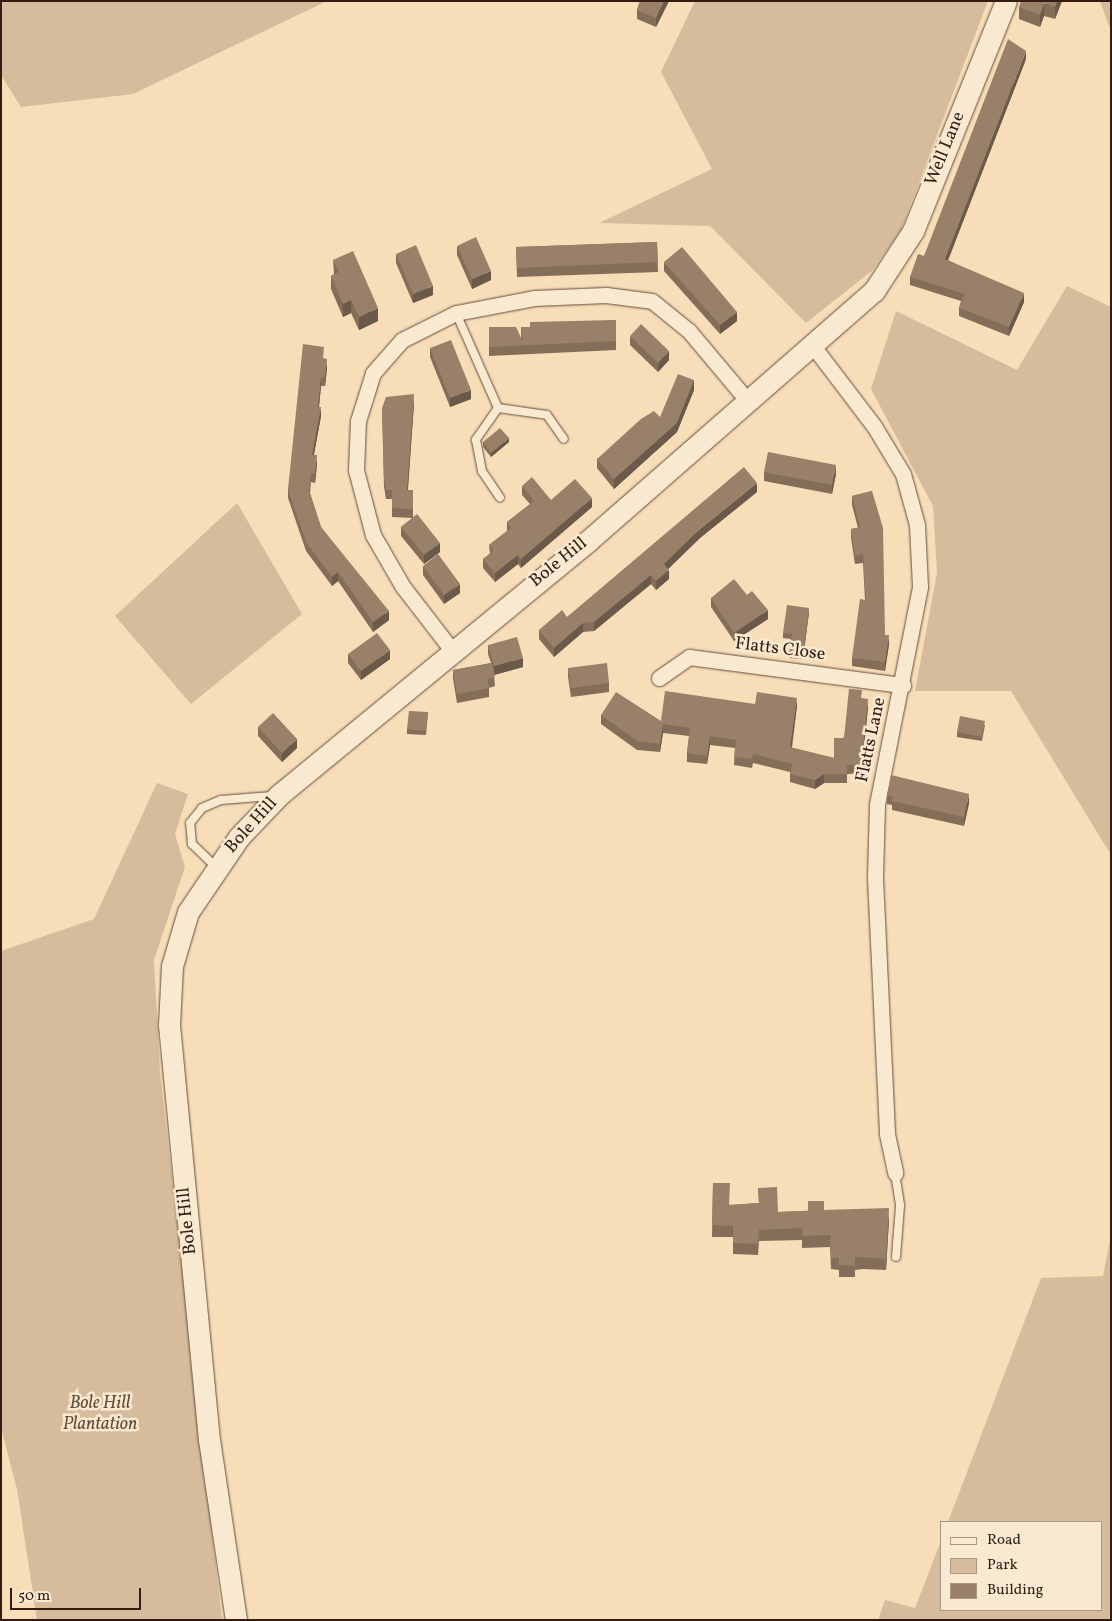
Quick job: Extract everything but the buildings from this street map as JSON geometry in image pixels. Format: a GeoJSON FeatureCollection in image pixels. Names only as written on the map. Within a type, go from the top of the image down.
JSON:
{"type":"FeatureCollection","features":[{"type":"Feature","properties":{"kind":"street","name":"Well Lane"},"geometry":{"type":"LineString","coordinates":[[874,291],[912,231],[1006,1]]}},
{"type":"Feature","properties":{"kind":"street","name":"Bole Hill"},"geometry":{"type":"LineString","coordinates":[[236,1620],[209,1440],[169,1025],[172,966],[188,912],[216,868],[279,796],[451,649],[588,541],[746,400],[814,346],[874,291]]}},
{"type":"Feature","properties":{"kind":"street"},"geometry":{"type":"LineString","coordinates":[[451,649],[403,586],[373,535],[356,470],[358,421],[373,373],[402,340],[456,313],[534,298],[606,295],[652,301],[689,331],[746,400]]}},
{"type":"Feature","properties":{"kind":"street","name":"Flatts Lane"},"geometry":{"type":"LineString","coordinates":[[814,346],[874,426],[903,474],[917,525],[920,587],[903,684],[877,805],[875,878],[887,1134],[895,1173]]}},
{"type":"Feature","properties":{"kind":"street","name":"Flatts Close"},"geometry":{"type":"LineString","coordinates":[[659,678],[689,657],[903,684]]}},
{"type":"Feature","properties":{"kind":"lane"},"geometry":{"type":"LineString","coordinates":[[456,313],[498,408]]}},
{"type":"Feature","properties":{"kind":"lane"},"geometry":{"type":"LineString","coordinates":[[498,408],[547,415],[564,439]]}},
{"type":"Feature","properties":{"kind":"lane"},"geometry":{"type":"LineString","coordinates":[[498,408],[476,440],[482,472],[500,498]]}},
{"type":"Feature","properties":{"kind":"lane"},"geometry":{"type":"LineString","coordinates":[[216,868],[192,844],[190,823],[202,808],[221,800],[279,796]]}},
{"type":"Feature","properties":{"kind":"lane"},"geometry":{"type":"LineString","coordinates":[[895,1173],[900,1206],[896,1257]]}},
{"type":"Feature","properties":{"kind":"green space"},"geometry":{"type":"Polygon","coordinates":[[[1,1],[327,1],[133,94],[21,107],[1,75],[1,1]]]}},
{"type":"Feature","properties":{"kind":"green space"},"geometry":{"type":"Polygon","coordinates":[[[695,1],[988,1],[901,230],[873,270],[806,323],[710,226],[599,223],[712,169],[661,72],[695,1]]]}},
{"type":"Feature","properties":{"kind":"green space"},"geometry":{"type":"Polygon","coordinates":[[[1100,1],[1111,1],[1111,28],[1109,26],[1100,1]]]}},
{"type":"Feature","properties":{"kind":"green space"},"geometry":{"type":"Polygon","coordinates":[[[1067,286],[1111,307],[1111,855],[1011,691],[915,691],[937,573],[933,506],[871,389],[896,311],[1017,370],[1067,286]]]}},
{"type":"Feature","properties":{"kind":"green space"},"geometry":{"type":"Polygon","coordinates":[[[237,503],[302,614],[191,704],[115,616],[237,503]]]}},
{"type":"Feature","properties":{"kind":"green space","name":"Bole Hill Plantation"},"geometry":{"type":"Polygon","coordinates":[[[157,783],[188,794],[175,834],[185,867],[154,960],[160,1072],[222,1620],[37,1620],[17,1489],[1,1428],[1,951],[94,919],[157,783]]]}},
{"type":"Feature","properties":{"kind":"green space"},"geometry":{"type":"Polygon","coordinates":[[[1111,1235],[1111,1620],[878,1620],[885,1600],[915,1608],[940,1544],[940,1611],[1102,1611],[1102,1521],[948,1521],[1041,1278],[1103,1276],[1111,1235]]]}}]}
